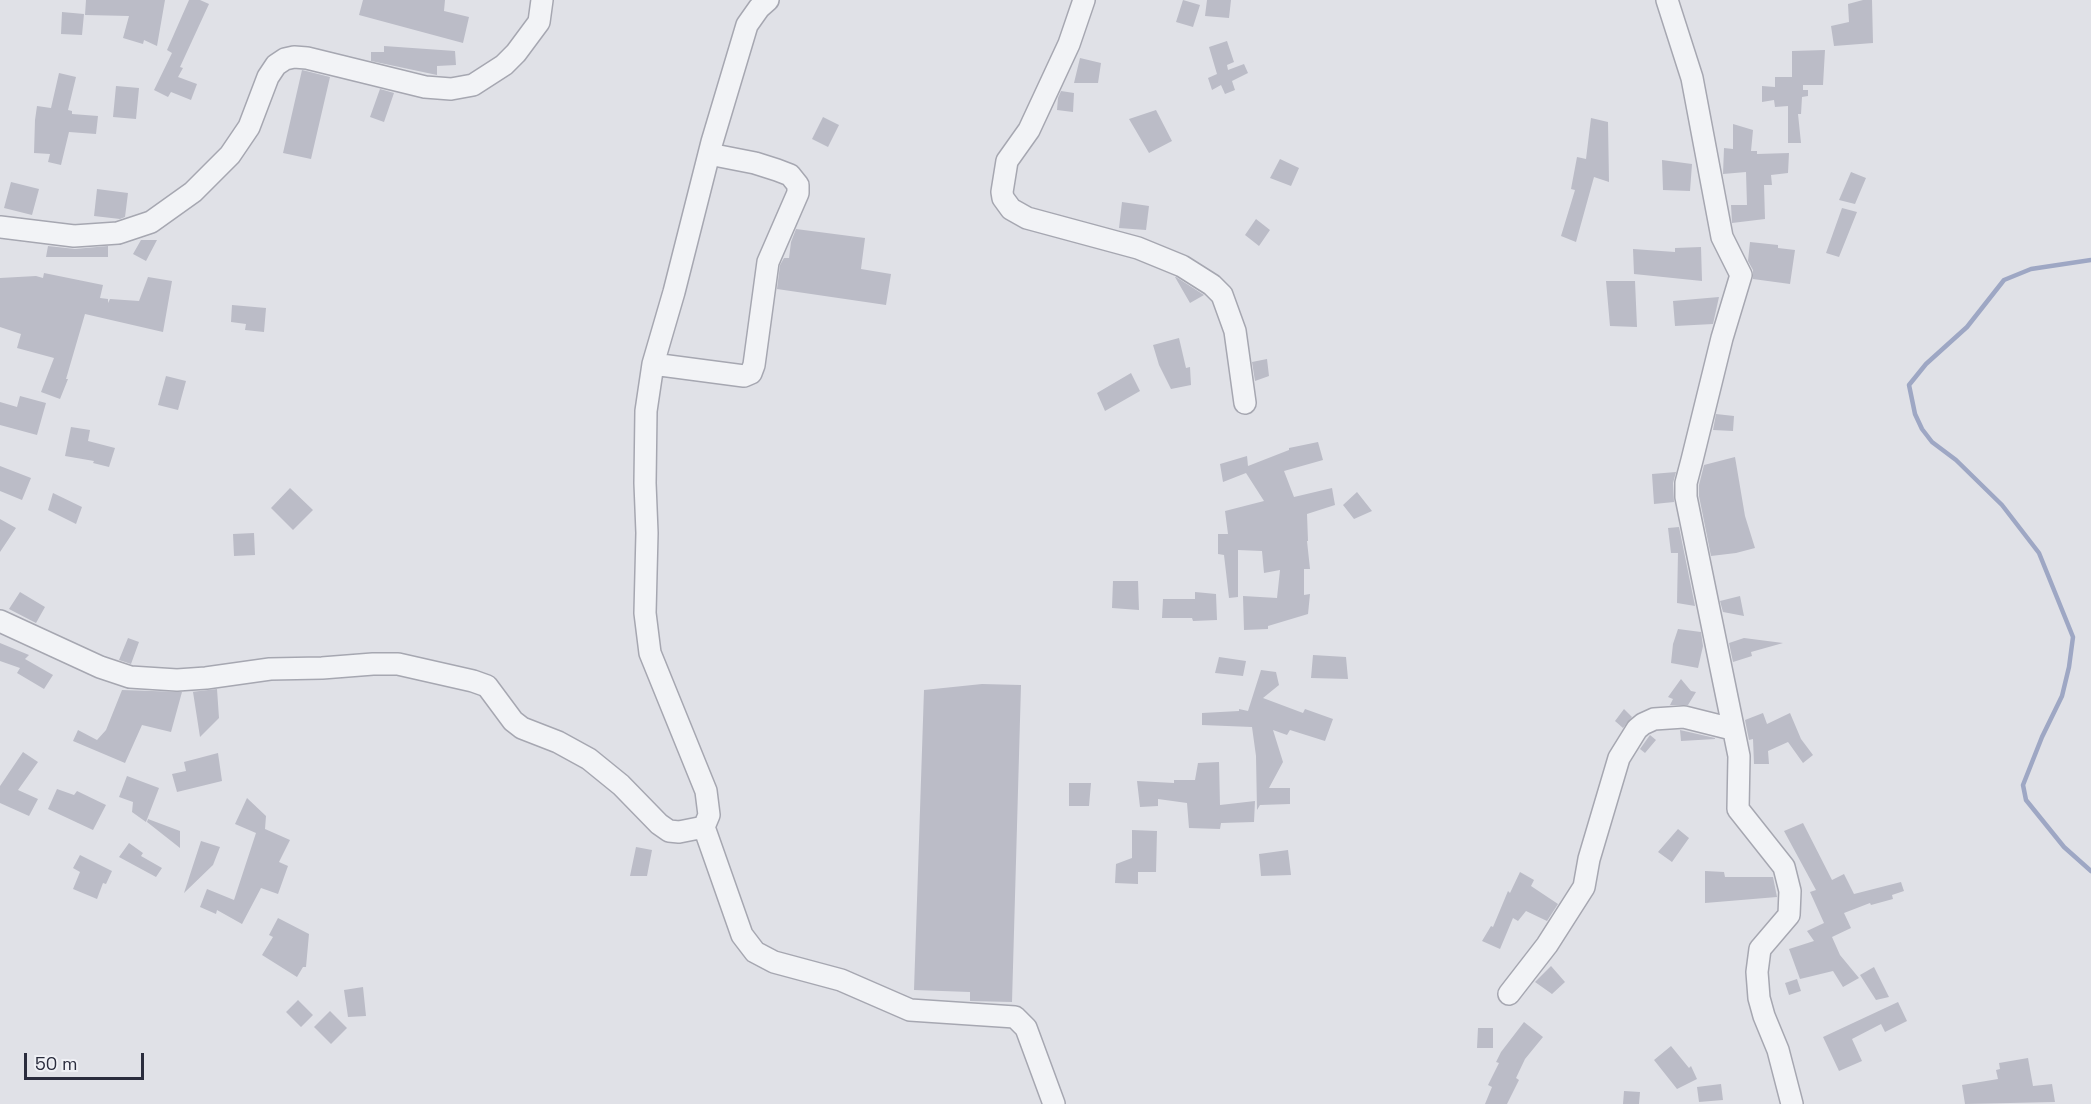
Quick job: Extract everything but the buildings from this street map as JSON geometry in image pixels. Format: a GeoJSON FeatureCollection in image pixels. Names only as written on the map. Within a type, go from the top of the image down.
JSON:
{"type":"FeatureCollection","features":[{"type":"Feature","properties":{"kind":"street"},"geometry":{"type":"LineString","coordinates":[[0,228],[74,236],[118,233],[152,222],[193,192],[230,155],[249,127],[268,77],[276,65],[285,59],[307,58],[425,87],[451,88],[473,84],[496,71],[516,53],[539,22],[542,0]]}},
{"type":"Feature","properties":{"kind":"street"},"geometry":{"type":"LineString","coordinates":[[768,0],[747,25],[652,364],[646,411],[645,483],[647,533],[645,613],[650,653],[706,790],[709,815],[704,827],[742,935],[755,952],[774,962],[841,980],[909,1010],[1015,1017],[1026,1028],[1054,1104]]}},
{"type":"Feature","properties":{"kind":"street"},"geometry":{"type":"LineString","coordinates":[[1084,0],[1070,45],[1029,130],[1006,161],[1003,198],[1011,209],[1026,218],[1138,248],[1182,266],[1212,285],[1222,295],[1235,331],[1245,403]]}},
{"type":"Feature","properties":{"kind":"street"},"geometry":{"type":"LineString","coordinates":[[1667,0],[1692,78],[1722,237],[1741,275],[1722,338],[1686,483],[1688,510],[1739,756],[1738,809],[1784,867],[1790,891],[1789,915],[1760,949],[1757,972],[1759,998],[1778,1050],[1792,1104]]}},
{"type":"Feature","properties":{"kind":"street"},"geometry":{"type":"LineString","coordinates":[[652,364],[744,376],[751,373],[754,365],[768,262],[798,193],[798,185],[790,175],[777,170],[709,154]]}},
{"type":"Feature","properties":{"kind":"street"},"geometry":{"type":"LineString","coordinates":[[0,621],[100,667],[130,677],[177,680],[270,669],[373,664],[409,666],[481,683],[493,692],[513,721],[522,728],[558,742],[589,759],[621,785],[669,831],[680,832],[704,827]]}},
{"type":"Feature","properties":{"kind":"street"},"geometry":{"type":"LineString","coordinates":[[1509,994],[1547,945],[1584,887],[1589,859],[1619,758],[1637,729],[1654,718],[1684,717],[1732,729]]}},
{"type":"Feature","properties":{"kind":"waterway"},"geometry":{"type":"LineString","coordinates":[[2091,260],[2031,269],[2004,280],[1967,327],[1926,364],[1909,385],[1915,414],[1922,429],[1932,442],[1956,460],[2002,505],[2039,553],[2073,637],[2062,696],[2042,737],[2023,785],[2026,800],[2064,847],[2091,871]]}}]}
